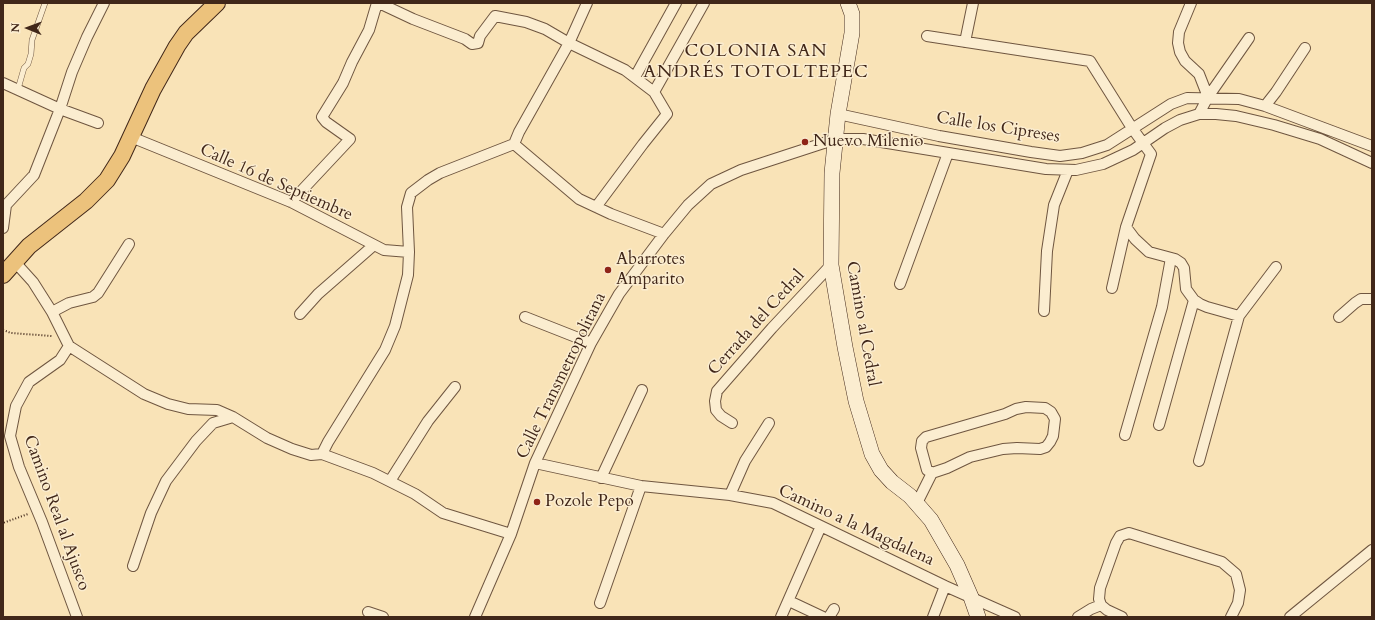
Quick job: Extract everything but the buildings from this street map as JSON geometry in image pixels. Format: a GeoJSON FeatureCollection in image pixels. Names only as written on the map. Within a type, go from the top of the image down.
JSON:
{"type":"FeatureCollection","features":[{"type":"Feature","properties":{"kind":"main road"},"geometry":{"type":"LineString","coordinates":[[3,275],[29,246],[97,191],[107,180],[131,137],[177,46],[186,33],[217,3]]}},
{"type":"Feature","properties":{"kind":"street"},"geometry":{"type":"LineString","coordinates":[[3,228],[4,205],[34,175],[60,108],[72,72],[104,3]]}},
{"type":"Feature","properties":{"kind":"street"},"geometry":{"type":"LineString","coordinates":[[290,202],[350,140],[326,122],[322,117],[343,83],[369,30],[378,3],[413,19],[466,39],[472,44],[478,43],[480,36],[493,17],[499,16],[545,29],[569,43],[625,70],[654,92],[667,114],[596,207]]}},
{"type":"Feature","properties":{"kind":"street"},"geometry":{"type":"LineString","coordinates":[[322,454],[385,350],[395,326],[408,275],[409,252],[407,207],[411,193],[440,173],[514,144],[519,132],[569,43],[587,3]]}},
{"type":"Feature","properties":{"kind":"street"},"geometry":{"type":"LineString","coordinates":[[634,77],[676,3]]}},
{"type":"Feature","properties":{"kind":"street"},"geometry":{"type":"LineString","coordinates":[[654,92],[704,3]]}},
{"type":"Feature","properties":{"kind":"street","name":"Camino al Cedral"},"geometry":{"type":"LineString","coordinates":[[848,3],[852,14],[852,33],[838,114],[832,173],[831,265],[844,347],[856,401],[872,454],[884,474],[910,496],[930,520],[957,565],[978,617]]}},
{"type":"Feature","properties":{"kind":"street"},"geometry":{"type":"LineString","coordinates":[[965,42],[973,3]]}},
{"type":"Feature","properties":{"kind":"street"},"geometry":{"type":"LineString","coordinates":[[1191,3],[1179,32],[1178,44],[1185,61],[1199,74],[1208,97]]}},
{"type":"Feature","properties":{"kind":"street"},"geometry":{"type":"LineString","coordinates":[[927,36],[1090,62],[1132,128],[1151,154],[1126,227],[1112,288]]}},
{"type":"Feature","properties":{"kind":"street"},"geometry":{"type":"LineString","coordinates":[[1199,114],[1208,97],[1249,38]]}},
{"type":"Feature","properties":{"kind":"street"},"geometry":{"type":"LineString","coordinates":[[1266,106],[1305,48]]}},
{"type":"Feature","properties":{"kind":"street"},"geometry":{"type":"LineString","coordinates":[[3,83],[98,123]]}},
{"type":"Feature","properties":{"kind":"street","name":"Calle los Cipreses"},"geometry":{"type":"LineString","coordinates":[[838,114],[939,136],[1060,156],[1082,153],[1107,145],[1171,104],[1187,98],[1208,97],[1238,99],[1266,106],[1372,146]]}},
{"type":"Feature","properties":{"kind":"street","name":"Calle los Cipreses"},"geometry":{"type":"LineString","coordinates":[[836,139],[863,139],[1046,170],[1076,170],[1103,164],[1132,150],[1180,120],[1199,114],[1216,114],[1236,116],[1274,125],[1320,139],[1372,163]]}},
{"type":"Feature","properties":{"kind":"street","name":"Calle 16 de Septiembre"},"geometry":{"type":"LineString","coordinates":[[131,137],[290,202],[384,250],[409,252]]}},
{"type":"Feature","properties":{"kind":"street","name":"Calle Transmetropolitana"},"geometry":{"type":"LineString","coordinates":[[475,617],[511,534],[535,463],[591,343],[619,294],[664,234],[688,205],[711,184],[741,170],[836,139]]}},
{"type":"Feature","properties":{"kind":"street"},"geometry":{"type":"LineString","coordinates":[[514,144],[579,199],[628,221],[664,234]]}},
{"type":"Feature","properties":{"kind":"street"},"geometry":{"type":"LineString","coordinates":[[900,284],[948,153]]}},
{"type":"Feature","properties":{"kind":"street"},"geometry":{"type":"LineString","coordinates":[[1044,311],[1047,251],[1054,205],[1068,170]]}},
{"type":"Feature","properties":{"kind":"street"},"geometry":{"type":"LineString","coordinates":[[1126,227],[1135,239],[1149,252],[1171,258],[1182,263],[1184,268],[1186,289],[1194,300],[1206,307],[1239,316]]}},
{"type":"Feature","properties":{"kind":"street"},"geometry":{"type":"LineString","coordinates":[[52,312],[69,304],[93,297],[98,293],[129,244]]}},
{"type":"Feature","properties":{"kind":"street"},"geometry":{"type":"LineString","coordinates":[[300,314],[318,294],[374,245]]}},
{"type":"Feature","properties":{"kind":"street"},"geometry":{"type":"LineString","coordinates":[[1125,435],[1162,307],[1171,258]]}},
{"type":"Feature","properties":{"kind":"street"},"geometry":{"type":"LineString","coordinates":[[14,261],[33,282],[52,312],[67,342],[144,394],[168,404],[188,409],[217,410],[233,417],[268,438],[292,449],[311,455],[322,454],[350,464],[390,481],[415,494],[444,513],[511,534]]}},
{"type":"Feature","properties":{"kind":"street","name":"Cerrada del Cedral"},"geometry":{"type":"LineString","coordinates":[[732,423],[720,416],[716,410],[715,401],[717,391],[772,328],[831,265]]}},
{"type":"Feature","properties":{"kind":"street"},"geometry":{"type":"LineString","coordinates":[[1199,461],[1239,316],[1276,267]]}},
{"type":"Feature","properties":{"kind":"street"},"geometry":{"type":"LineString","coordinates":[[1339,317],[1355,303],[1361,300],[1372,299]]}},
{"type":"Feature","properties":{"kind":"street"},"geometry":{"type":"LineString","coordinates":[[1159,425],[1194,300]]}},
{"type":"Feature","properties":{"kind":"street"},"geometry":{"type":"LineString","coordinates":[[525,317],[591,343]]}},
{"type":"Feature","properties":{"kind":"street","name":"Camino Real al Ajusco"},"geometry":{"type":"LineString","coordinates":[[67,342],[60,360],[29,382],[16,406],[10,436],[19,467],[37,510],[77,617]]}},
{"type":"Feature","properties":{"kind":"street"},"geometry":{"type":"LineString","coordinates":[[390,481],[428,421],[455,387]]}},
{"type":"Feature","properties":{"kind":"street"},"geometry":{"type":"LineString","coordinates":[[601,478],[642,390]]}},
{"type":"Feature","properties":{"kind":"street"},"geometry":{"type":"LineString","coordinates":[[916,504],[932,473],[948,468],[970,457],[1003,449],[1040,449],[1046,447],[1053,436],[1055,419],[1051,412],[1045,408],[1026,407],[926,437],[922,441],[921,448],[927,470],[932,473]]}},
{"type":"Feature","properties":{"kind":"street"},"geometry":{"type":"LineString","coordinates":[[133,566],[151,513],[166,481],[196,441],[213,423],[233,417]]}},
{"type":"Feature","properties":{"kind":"street"},"geometry":{"type":"LineString","coordinates":[[730,495],[745,461],[769,423]]}},
{"type":"Feature","properties":{"kind":"street","name":"Camino a la Magdalena"},"geometry":{"type":"LineString","coordinates":[[535,463],[641,486],[730,495],[773,503],[945,586],[1015,617]]}},
{"type":"Feature","properties":{"kind":"street"},"geometry":{"type":"LineString","coordinates":[[600,603],[641,486]]}},
{"type":"Feature","properties":{"kind":"street"},"geometry":{"type":"LineString","coordinates":[[781,617],[821,526]]}},
{"type":"Feature","properties":{"kind":"street"},"geometry":{"type":"LineString","coordinates":[[1122,617],[1107,610],[1101,605],[1099,599],[1100,588],[1116,543],[1120,536],[1129,533],[1222,562],[1236,574],[1240,590],[1238,603],[1231,617]]}},
{"type":"Feature","properties":{"kind":"street"},"geometry":{"type":"LineString","coordinates":[[1290,617],[1372,550]]}},
{"type":"Feature","properties":{"kind":"street"},"geometry":{"type":"LineString","coordinates":[[934,617],[945,586]]}},
{"type":"Feature","properties":{"kind":"street"},"geometry":{"type":"LineString","coordinates":[[789,601],[823,617]]}},
{"type":"Feature","properties":{"kind":"street"},"geometry":{"type":"LineString","coordinates":[[1078,617],[1101,605]]}},
{"type":"Feature","properties":{"kind":"street"},"geometry":{"type":"LineString","coordinates":[[368,612],[383,617]]}},
{"type":"Feature","properties":{"kind":"lane"},"geometry":{"type":"LineString","coordinates":[[18,89],[24,68],[28,64],[31,54],[32,40],[45,3]]}},
{"type":"Feature","properties":{"kind":"path"},"geometry":{"type":"LineString","coordinates":[[3,330],[11,333],[67,342]]}},
{"type":"Feature","properties":{"kind":"path"},"geometry":{"type":"LineString","coordinates":[[3,555],[3,523],[37,510]]}},
{"type":"Feature","properties":{"kind":"place","name":"Nuevo Milenio"},"geometry":{"type":"Point","coordinates":[805,142]}},
{"type":"Feature","properties":{"kind":"place","name":"Abarrotes Amparito"},"geometry":{"type":"Point","coordinates":[608,270]}},
{"type":"Feature","properties":{"kind":"place","name":"Pozole Pepo"},"geometry":{"type":"Point","coordinates":[537,502]}},
{"type":"Feature","properties":{"kind":"district","name":"COLONIA SAN ANDRÉS TOTOLTEPEC"},"geometry":{"type":"Point","coordinates":[756,62]}}]}
